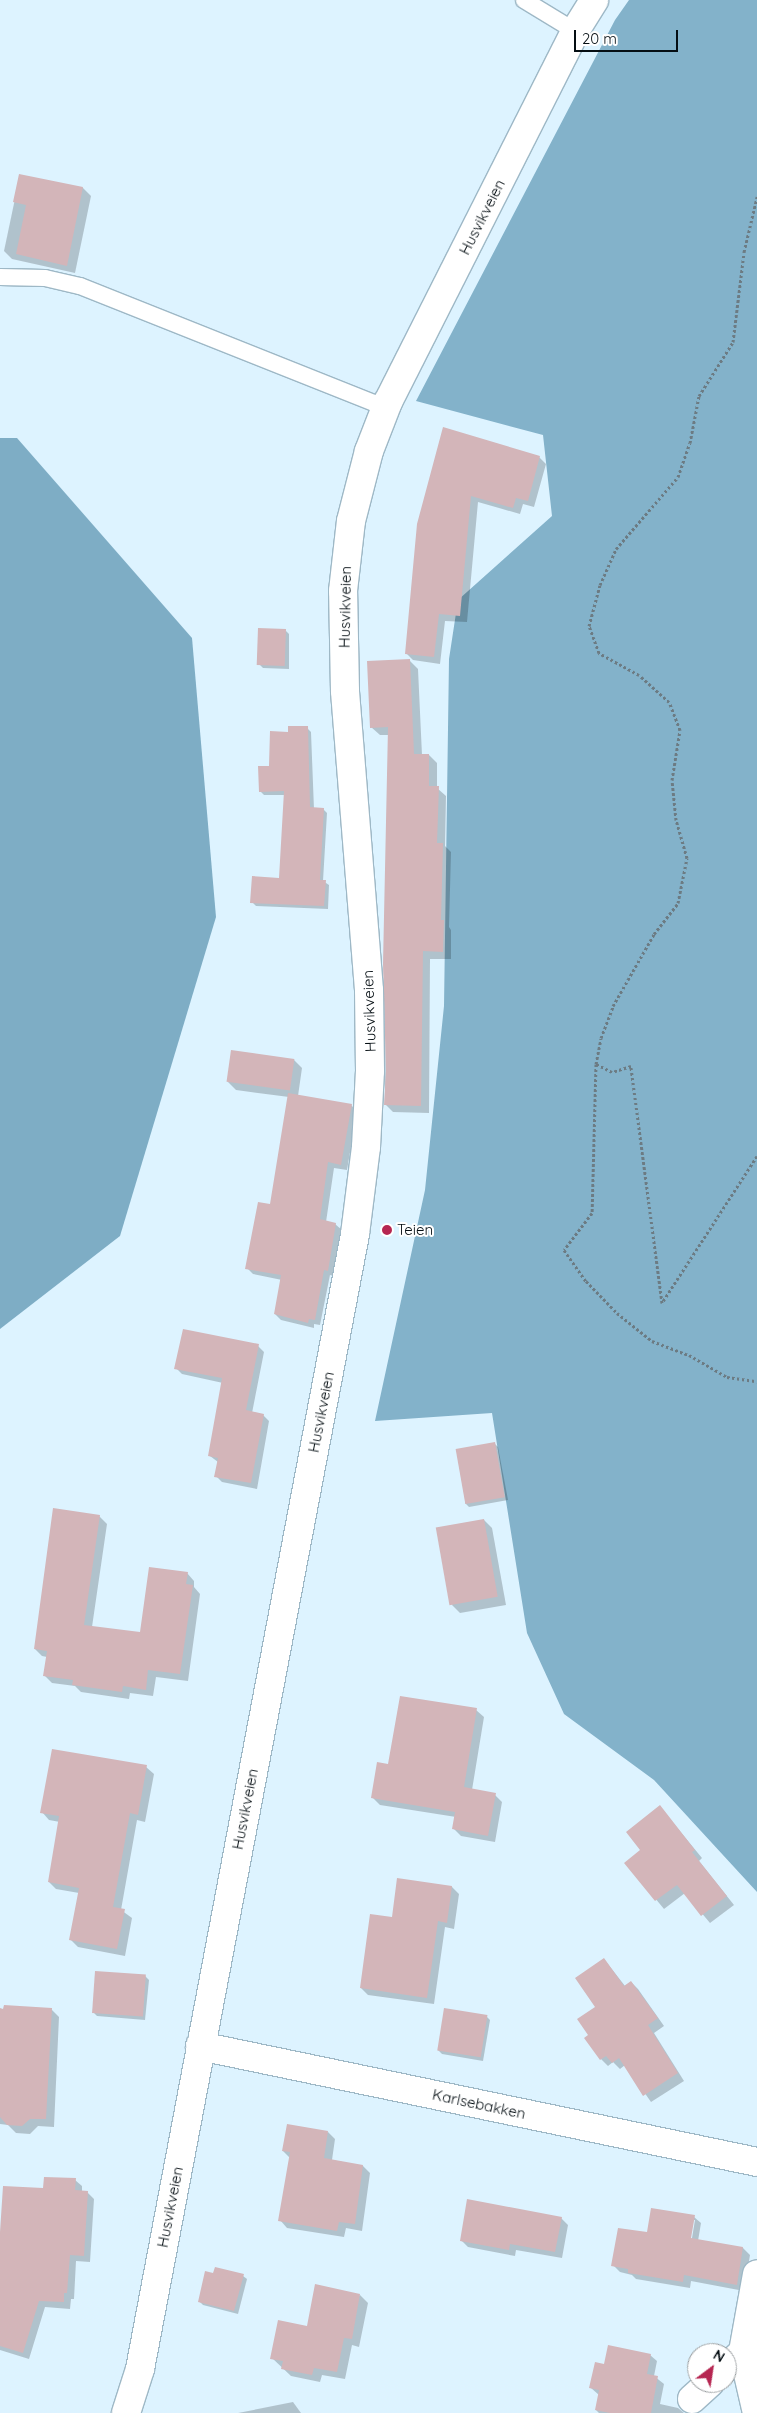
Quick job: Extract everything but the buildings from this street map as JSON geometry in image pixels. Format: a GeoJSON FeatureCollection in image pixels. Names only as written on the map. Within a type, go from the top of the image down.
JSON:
{"type":"FeatureCollection","features":[{"type":"Feature","properties":{"kind":"main road","name":"Husvikveien"},"geometry":{"type":"LineString","coordinates":[[126,2413],[140,2369],[355,1234],[366,1147],[370,1071],[369,990],[345,691],[343,591],[351,521],[369,451],[388,402],[575,31],[594,0]]}},
{"type":"Feature","properties":{"kind":"main road","name":"Karlsebakken"},"geometry":{"type":"LineString","coordinates":[[200,2046],[757,2162]]}},
{"type":"Feature","properties":{"kind":"main road"},"geometry":{"type":"LineString","coordinates":[[737,2352],[757,2274]]}},
{"type":"Feature","properties":{"kind":"main road"},"geometry":{"type":"LineString","coordinates":[[737,2365],[757,2413]]}},
{"type":"Feature","properties":{"kind":"lane"},"geometry":{"type":"LineString","coordinates":[[524,0],[575,31]]}},
{"type":"Feature","properties":{"kind":"lane"},"geometry":{"type":"LineString","coordinates":[[0,277],[45,278],[80,286],[365,400],[374,403],[388,402]]}},
{"type":"Feature","properties":{"kind":"path"},"geometry":{"type":"LineString","coordinates":[[757,197],[744,252],[734,342],[699,396],[690,443],[678,477],[616,549],[600,586],[589,626],[599,653],[639,676],[669,702],[680,730],[672,780],[676,820],[687,858],[678,903],[654,934],[613,1006],[601,1038],[596,1064],[592,1213],[564,1250],[586,1281],[617,1313],[652,1341],[689,1355],[727,1377],[757,1381]]}},
{"type":"Feature","properties":{"kind":"path"},"geometry":{"type":"LineString","coordinates":[[596,1064],[612,1072],[631,1066],[662,1303],[757,1156]]}},
{"type":"Feature","properties":{"kind":"shaded area"},"geometry":{"type":"Polygon","coordinates":[[[629,0],[757,0],[757,1892],[654,1780],[564,1714],[527,1633],[492,1413],[375,1421],[425,1190],[444,1006],[449,659],[458,600],[552,516],[543,435],[416,401],[615,20],[629,0]]]}},
{"type":"Feature","properties":{"kind":"shaded area"},"geometry":{"type":"Polygon","coordinates":[[[0,438],[17,438],[192,638],[216,917],[120,1236],[0,1329],[0,438]]]}},
{"type":"Feature","properties":{"kind":"place","name":"Teien"},"geometry":{"type":"Point","coordinates":[387,1230]}}]}
